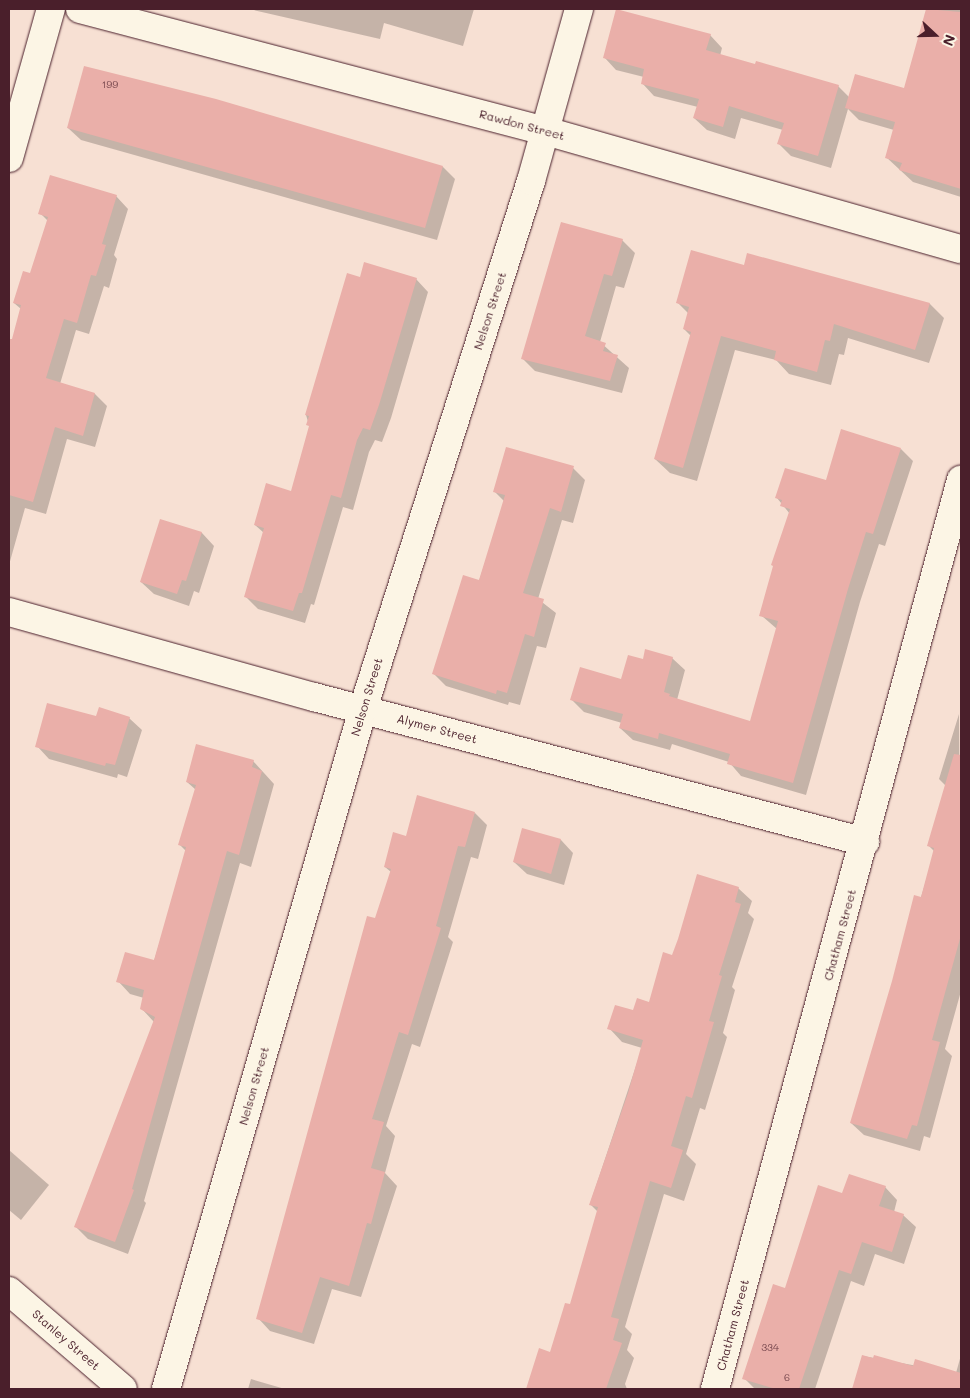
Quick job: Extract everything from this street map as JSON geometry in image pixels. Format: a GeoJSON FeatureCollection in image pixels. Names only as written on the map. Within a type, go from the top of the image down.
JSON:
{"type":"FeatureCollection","features":[{"type":"Feature","properties":{"kind":"street"},"geometry":{"type":"LineString","coordinates":[[9,158],[51,9]]}},
{"type":"Feature","properties":{"kind":"street","name":"Rawdon Street"},"geometry":{"type":"LineString","coordinates":[[80,9],[546,131],[961,249]]}},
{"type":"Feature","properties":{"kind":"street","name":"Nelson Street"},"geometry":{"type":"LineString","coordinates":[[166,1389],[363,709],[546,131],[579,9]]}},
{"type":"Feature","properties":{"kind":"street","name":"Chatham Street"},"geometry":{"type":"LineString","coordinates":[[715,1389],[865,842],[961,480]]}},
{"type":"Feature","properties":{"kind":"street","name":"Alymer Street"},"geometry":{"type":"LineString","coordinates":[[9,612],[363,709],[865,842]]}},
{"type":"Feature","properties":{"kind":"street","name":"Stanley Street"},"geometry":{"type":"LineString","coordinates":[[9,1291],[123,1389]]}},
{"type":"Feature","properties":{"kind":"building"},"geometry":{"type":"Polygon","coordinates":[[[616,9],[711,34],[706,50],[755,64],[756,61],[839,85],[818,156],[777,144],[784,123],[729,106],[723,127],[693,118],[699,99],[641,84],[644,69],[603,58],[616,9]]]}},
{"type":"Feature","properties":{"kind":"building"},"geometry":{"type":"Polygon","coordinates":[[[926,9],[961,12],[961,189],[899,170],[902,163],[885,158],[895,122],[845,108],[855,74],[904,88],[926,9]]]}},
{"type":"Feature","properties":{"kind":"building"},"geometry":{"type":"Polygon","coordinates":[[[84,66],[216,99],[443,166],[425,228],[67,128],[84,66]]]}},
{"type":"Feature","properties":{"kind":"building"},"geometry":{"type":"Polygon","coordinates":[[[50,175],[117,195],[102,244],[106,245],[96,276],[91,275],[77,323],[64,319],[46,378],[95,393],[83,436],[55,427],[33,502],[9,495],[9,339],[12,339],[21,305],[13,303],[23,271],[30,273],[48,217],[38,214],[50,175]]]}},
{"type":"Feature","properties":{"kind":"building"},"geometry":{"type":"Polygon","coordinates":[[[561,222],[623,239],[612,276],[604,274],[585,336],[606,343],[603,351],[618,355],[610,381],[521,359],[561,222]]]}},
{"type":"Feature","properties":{"kind":"building"},"geometry":{"type":"Polygon","coordinates":[[[691,250],[744,265],[747,253],[930,303],[915,350],[834,324],[830,341],[825,340],[817,372],[774,360],[776,351],[721,336],[683,468],[654,459],[691,332],[683,329],[689,307],[676,303],[691,250]]]}},
{"type":"Feature","properties":{"kind":"building"},"geometry":{"type":"Polygon","coordinates":[[[364,262],[417,278],[370,430],[363,428],[357,440],[341,498],[331,495],[302,593],[299,593],[293,611],[244,597],[264,528],[254,525],[266,483],[291,491],[309,426],[306,425],[309,416],[305,415],[347,273],[360,277],[364,262]]]}},
{"type":"Feature","properties":{"kind":"building"},"geometry":{"type":"Polygon","coordinates":[[[841,429],[901,448],[873,534],[866,532],[793,783],[727,764],[730,754],[659,733],[658,739],[619,728],[623,714],[570,700],[580,667],[621,679],[628,655],[643,659],[645,649],[673,657],[664,692],[670,694],[669,696],[750,721],[778,621],[759,616],[773,566],[771,565],[790,509],[780,506],[782,500],[775,498],[785,468],[826,480],[841,429]]]}},
{"type":"Feature","properties":{"kind":"building"},"geometry":{"type":"Polygon","coordinates":[[[506,447],[574,466],[561,512],[550,508],[523,593],[544,599],[534,637],[525,634],[507,693],[497,690],[496,694],[432,674],[463,575],[479,580],[505,495],[493,492],[506,447]]]}},
{"type":"Feature","properties":{"kind":"building"},"geometry":{"type":"Polygon","coordinates":[[[160,519],[202,532],[186,581],[182,580],[177,594],[140,582],[160,519]]]}},
{"type":"Feature","properties":{"kind":"building"},"geometry":{"type":"Polygon","coordinates":[[[47,703],[96,716],[99,707],[130,717],[115,765],[106,763],[105,766],[35,747],[47,703]]]}},
{"type":"Feature","properties":{"kind":"building"},"geometry":{"type":"Polygon","coordinates":[[[196,744],[254,760],[252,767],[262,771],[239,855],[227,851],[132,1189],[134,1190],[115,1242],[74,1227],[155,1017],[140,1009],[144,990],[116,982],[125,952],[154,960],[186,847],[178,845],[196,785],[186,782],[196,744]]]}},
{"type":"Feature","properties":{"kind":"building"},"geometry":{"type":"Polygon","coordinates":[[[954,754],[961,755],[961,935],[932,1040],[940,1042],[917,1126],[912,1125],[907,1139],[850,1123],[892,981],[914,895],[921,897],[934,848],[927,846],[954,754]]]}},
{"type":"Feature","properties":{"kind":"building"},"geometry":{"type":"Polygon","coordinates":[[[417,795],[475,812],[465,847],[458,846],[436,926],[441,928],[408,1035],[399,1032],[372,1119],[384,1122],[371,1168],[385,1172],[371,1224],[367,1223],[349,1286],[320,1277],[302,1333],[256,1319],[367,916],[375,918],[391,869],[384,867],[393,832],[406,836],[417,795]]]}},
{"type":"Feature","properties":{"kind":"building"},"geometry":{"type":"Polygon","coordinates":[[[522,828],[561,839],[551,874],[513,862],[522,828]]]}},
{"type":"Feature","properties":{"kind":"building"},"geometry":{"type":"Polygon","coordinates":[[[697,874],[739,887],[735,902],[741,904],[719,975],[722,976],[709,1021],[714,1022],[692,1098],[686,1096],[671,1146],[683,1150],[671,1188],[650,1181],[611,1317],[619,1319],[613,1340],[622,1343],[606,1389],[526,1389],[539,1348],[550,1352],[565,1303],[570,1304],[598,1207],[589,1205],[628,1093],[643,1040],[607,1029],[615,1005],[633,1010],[637,998],[649,1002],[663,952],[672,955],[678,939],[697,874]]]}},
{"type":"Feature","properties":{"kind":"building"},"geometry":{"type":"Polygon","coordinates":[[[849,1174],[886,1186],[879,1206],[904,1214],[892,1252],[862,1242],[851,1274],[839,1270],[799,1389],[776,1389],[742,1379],[773,1284],[785,1288],[818,1185],[842,1193],[849,1174]]]}},
{"type":"Feature","properties":{"kind":"building"},"geometry":{"type":"Polygon","coordinates":[[[862,1355],[873,1358],[874,1355],[913,1366],[915,1359],[961,1373],[961,1389],[852,1389],[862,1355]]]}}]}
